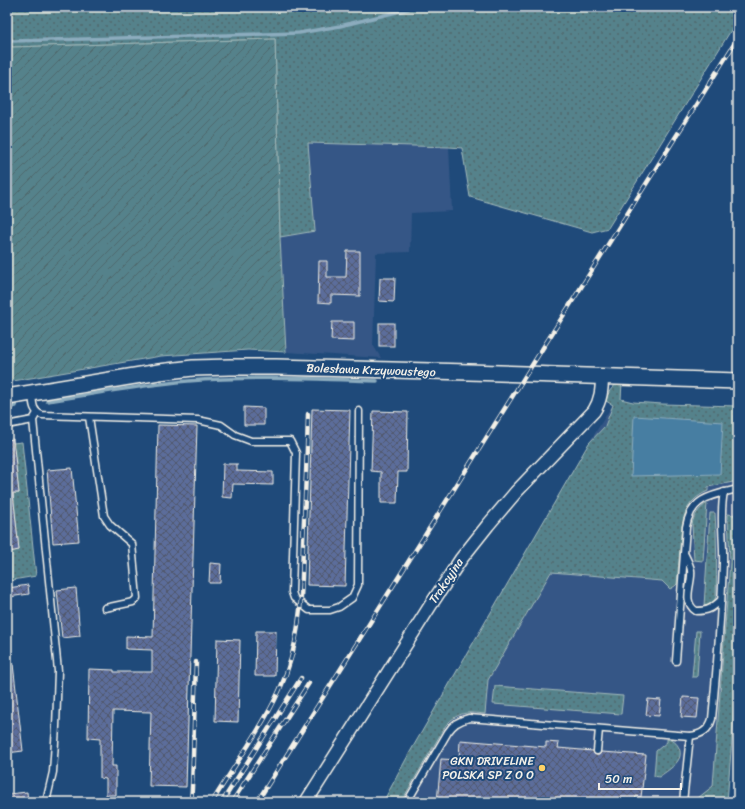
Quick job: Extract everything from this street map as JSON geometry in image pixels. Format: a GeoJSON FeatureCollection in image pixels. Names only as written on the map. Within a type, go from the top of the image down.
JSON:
{"type":"FeatureCollection","features":[{"type":"Feature","properties":{"kind":"street","name":"Bolesława Krzywoustego"},"geometry":{"type":"LineString","coordinates":[[7,398],[159,372],[193,368],[230,367],[313,368],[738,381]]}},
{"type":"Feature","properties":{"kind":"street","name":"Trakcyjna"},"geometry":{"type":"LineString","coordinates":[[306,802],[461,559],[516,492],[594,411],[599,402],[602,376]]}},
{"type":"Feature","properties":{"kind":"lane"},"geometry":{"type":"LineString","coordinates":[[32,394],[33,407],[37,413],[42,415],[198,420],[221,424],[235,434],[251,441],[290,441],[296,453],[292,592],[294,598],[309,610],[330,610],[339,607],[352,598],[358,585],[359,411]]}},
{"type":"Feature","properties":{"kind":"lane"},"geometry":{"type":"LineString","coordinates":[[37,413],[33,420],[58,671],[53,772],[46,802]]}},
{"type":"Feature","properties":{"kind":"lane"},"geometry":{"type":"LineString","coordinates":[[89,417],[104,516],[110,525],[132,544],[137,598],[133,602],[106,608]]}},
{"type":"Feature","properties":{"kind":"lane"},"geometry":{"type":"LineString","coordinates":[[7,425],[33,420]]}},
{"type":"Feature","properties":{"kind":"lane"},"geometry":{"type":"LineString","coordinates":[[676,661],[687,521],[694,507],[702,500],[710,496],[738,489]]}},
{"type":"Feature","properties":{"kind":"lane"},"geometry":{"type":"LineString","coordinates":[[407,802],[448,732],[454,724],[469,718],[690,736],[696,735],[708,728],[711,722],[721,600],[723,537],[721,514],[724,492]]}},
{"type":"Feature","properties":{"kind":"lane"},"geometry":{"type":"LineString","coordinates":[[685,553],[691,570],[688,600],[691,606],[696,611],[708,610],[721,600]]}},
{"type":"Feature","properties":{"kind":"lane"},"geometry":{"type":"LineString","coordinates":[[597,751],[599,729]]}},
{"type":"Feature","properties":{"kind":"lane"},"geometry":{"type":"LineString","coordinates":[[683,802],[690,736]]}},
{"type":"Feature","properties":{"kind":"lane"},"geometry":{"type":"LineString","coordinates":[[737,802],[738,790]]}},
{"type":"Feature","properties":{"kind":"shaded area"},"geometry":{"type":"Polygon","coordinates":[[[308,143],[449,147],[452,211],[411,213],[410,252],[376,253],[373,345],[381,358],[286,352],[280,237],[315,231],[308,143]]]}},
{"type":"Feature","properties":{"kind":"shaded area"},"geometry":{"type":"Polygon","coordinates":[[[613,404],[738,407],[738,663],[727,802],[383,802],[439,700],[613,404]]]}},
{"type":"Feature","properties":{"kind":"shaded area"},"geometry":{"type":"Polygon","coordinates":[[[634,416],[723,422],[720,474],[631,476],[634,416]]]}},
{"type":"Feature","properties":{"kind":"green space"},"geometry":{"type":"Polygon","coordinates":[[[7,7],[738,7],[738,19],[608,228],[592,232],[470,197],[462,148],[308,143],[315,231],[280,237],[275,39],[12,47],[9,43],[7,43],[7,7]]]}},
{"type":"Feature","properties":{"kind":"green space"},"geometry":{"type":"Polygon","coordinates":[[[275,39],[280,237],[286,352],[248,350],[161,356],[7,382],[7,43],[9,43],[12,47],[275,39]]]}},
{"type":"Feature","properties":{"kind":"green space"},"geometry":{"type":"Polygon","coordinates":[[[618,383],[622,383],[621,399],[633,402],[738,406],[738,481],[708,487],[708,491],[699,496],[688,507],[683,521],[677,584],[670,589],[662,581],[551,572],[488,680],[485,714],[469,713],[460,715],[451,720],[446,725],[401,802],[383,802],[410,752],[589,443],[605,426],[613,405],[606,401],[610,390],[618,383]]]}},
{"type":"Feature","properties":{"kind":"green space"},"geometry":{"type":"Polygon","coordinates":[[[22,442],[36,576],[7,581],[7,557],[9,552],[19,550],[13,493],[19,493],[13,443],[22,442]]]}},
{"type":"Feature","properties":{"kind":"green space"},"geometry":{"type":"Polygon","coordinates":[[[707,503],[703,561],[694,560],[692,524],[697,512],[707,503]]]}},
{"type":"Feature","properties":{"kind":"green space"},"geometry":{"type":"Polygon","coordinates":[[[738,506],[738,663],[727,802],[693,802],[713,786],[730,561],[728,514],[734,515],[738,506]]]}},
{"type":"Feature","properties":{"kind":"green space"},"geometry":{"type":"Polygon","coordinates":[[[710,513],[715,513],[717,555],[716,596],[712,603],[704,606],[710,513]]]}},
{"type":"Feature","properties":{"kind":"green space"},"geometry":{"type":"Polygon","coordinates":[[[696,631],[700,631],[697,677],[692,677],[696,631]]]}},
{"type":"Feature","properties":{"kind":"green space"},"geometry":{"type":"Polygon","coordinates":[[[495,686],[623,696],[621,714],[493,704],[495,686]]]}},
{"type":"Feature","properties":{"kind":"green space"},"geometry":{"type":"Polygon","coordinates":[[[667,739],[673,741],[677,745],[679,748],[680,757],[675,765],[659,777],[654,776],[656,751],[667,742],[667,739]]]}},
{"type":"Feature","properties":{"kind":"building"},"geometry":{"type":"Polygon","coordinates":[[[347,251],[360,251],[360,296],[331,295],[331,303],[318,302],[319,261],[327,261],[327,277],[346,277],[347,251]]]}},
{"type":"Feature","properties":{"kind":"building"},"geometry":{"type":"Polygon","coordinates":[[[380,278],[395,278],[394,302],[379,301],[380,278]]]}},
{"type":"Feature","properties":{"kind":"building"},"geometry":{"type":"Polygon","coordinates":[[[332,322],[354,322],[354,341],[331,340],[332,322]]]}},
{"type":"Feature","properties":{"kind":"building"},"geometry":{"type":"Polygon","coordinates":[[[379,323],[394,323],[394,346],[379,346],[379,323]]]}},
{"type":"Feature","properties":{"kind":"building"},"geometry":{"type":"Polygon","coordinates":[[[244,407],[264,408],[264,425],[244,425],[244,407]]]}},
{"type":"Feature","properties":{"kind":"building"},"geometry":{"type":"Polygon","coordinates":[[[312,409],[350,410],[345,586],[307,585],[312,409]]]}},
{"type":"Feature","properties":{"kind":"building"},"geometry":{"type":"Polygon","coordinates":[[[373,411],[408,412],[407,472],[398,472],[397,503],[381,503],[381,472],[371,471],[373,411]]]}},
{"type":"Feature","properties":{"kind":"building"},"geometry":{"type":"Polygon","coordinates":[[[158,425],[197,426],[186,787],[149,786],[151,712],[113,711],[112,766],[116,766],[116,795],[106,795],[106,779],[100,778],[100,739],[88,738],[89,669],[114,670],[114,672],[152,672],[152,650],[126,649],[126,636],[153,637],[158,425]]]}},
{"type":"Feature","properties":{"kind":"building"},"geometry":{"type":"Polygon","coordinates":[[[13,439],[19,493],[13,493],[19,550],[9,552],[7,530],[7,440],[13,439]]]}},
{"type":"Feature","properties":{"kind":"building"},"geometry":{"type":"Polygon","coordinates":[[[223,464],[237,464],[237,471],[273,472],[273,485],[233,484],[232,498],[222,497],[223,464]]]}},
{"type":"Feature","properties":{"kind":"building"},"geometry":{"type":"Polygon","coordinates":[[[72,468],[79,541],[53,543],[47,470],[72,468]]]}},
{"type":"Feature","properties":{"kind":"building"},"geometry":{"type":"Polygon","coordinates":[[[210,563],[221,564],[220,583],[209,583],[210,563]]]}},
{"type":"Feature","properties":{"kind":"building"},"geometry":{"type":"Polygon","coordinates":[[[28,585],[29,594],[9,597],[8,588],[28,585]]]}},
{"type":"Feature","properties":{"kind":"building"},"geometry":{"type":"Polygon","coordinates":[[[76,588],[80,636],[62,638],[57,590],[76,588]]]}},
{"type":"Feature","properties":{"kind":"building"},"geometry":{"type":"Polygon","coordinates":[[[256,631],[276,631],[275,676],[255,676],[256,631]]]}},
{"type":"Feature","properties":{"kind":"building"},"geometry":{"type":"Polygon","coordinates":[[[217,639],[240,640],[238,722],[215,721],[217,639]]]}},
{"type":"Feature","properties":{"kind":"building"},"geometry":{"type":"Polygon","coordinates":[[[7,664],[13,664],[23,751],[7,753],[7,664]]]}},
{"type":"Feature","properties":{"kind":"building"},"geometry":{"type":"Polygon","coordinates":[[[683,697],[699,698],[697,718],[681,717],[683,697]]]}},
{"type":"Feature","properties":{"kind":"building"},"geometry":{"type":"Polygon","coordinates":[[[648,699],[661,700],[659,716],[646,715],[648,699]]]}},
{"type":"Feature","properties":{"kind":"building","name":"GKN DRIVELINE POLSKA SP Z O O"},"geometry":{"type":"Polygon","coordinates":[[[460,740],[546,747],[546,742],[559,743],[558,748],[593,751],[596,755],[599,755],[601,752],[646,755],[641,797],[636,796],[635,802],[437,802],[441,759],[459,760],[460,740]]]}},
{"type":"Feature","properties":{"kind":"building"},"geometry":{"type":"Polygon","coordinates":[[[27,792],[28,802],[10,802],[9,794],[27,792]]]}},
{"type":"Feature","properties":{"kind":"waterway"},"geometry":{"type":"LineString","coordinates":[[7,38],[14,41],[299,33],[340,26],[417,7]]}},
{"type":"Feature","properties":{"kind":"waterway"},"geometry":{"type":"LineString","coordinates":[[47,401],[153,385],[212,379],[282,378],[377,381]]}},
{"type":"Feature","properties":{"kind":"waterway"},"geometry":{"type":"LineString","coordinates":[[7,408],[16,406]]}},
{"type":"Feature","properties":{"kind":"railway"},"geometry":{"type":"LineString","coordinates":[[257,802],[738,38]]}},
{"type":"Feature","properties":{"kind":"railway"},"geometry":{"type":"LineString","coordinates":[[212,802],[270,710],[287,671],[296,639],[301,591],[308,414]]}},
{"type":"Feature","properties":{"kind":"railway"},"geometry":{"type":"LineString","coordinates":[[191,802],[196,662]]}},
{"type":"Feature","properties":{"kind":"railway"},"geometry":{"type":"LineString","coordinates":[[222,802],[301,678]]}},
{"type":"Feature","properties":{"kind":"railway"},"geometry":{"type":"LineString","coordinates":[[232,802],[309,683]]}},
{"type":"Feature","properties":{"kind":"place","name":"GKN DRIVELINE POLSKA SP Z O O"},"geometry":{"type":"Point","coordinates":[542,768]}}]}
